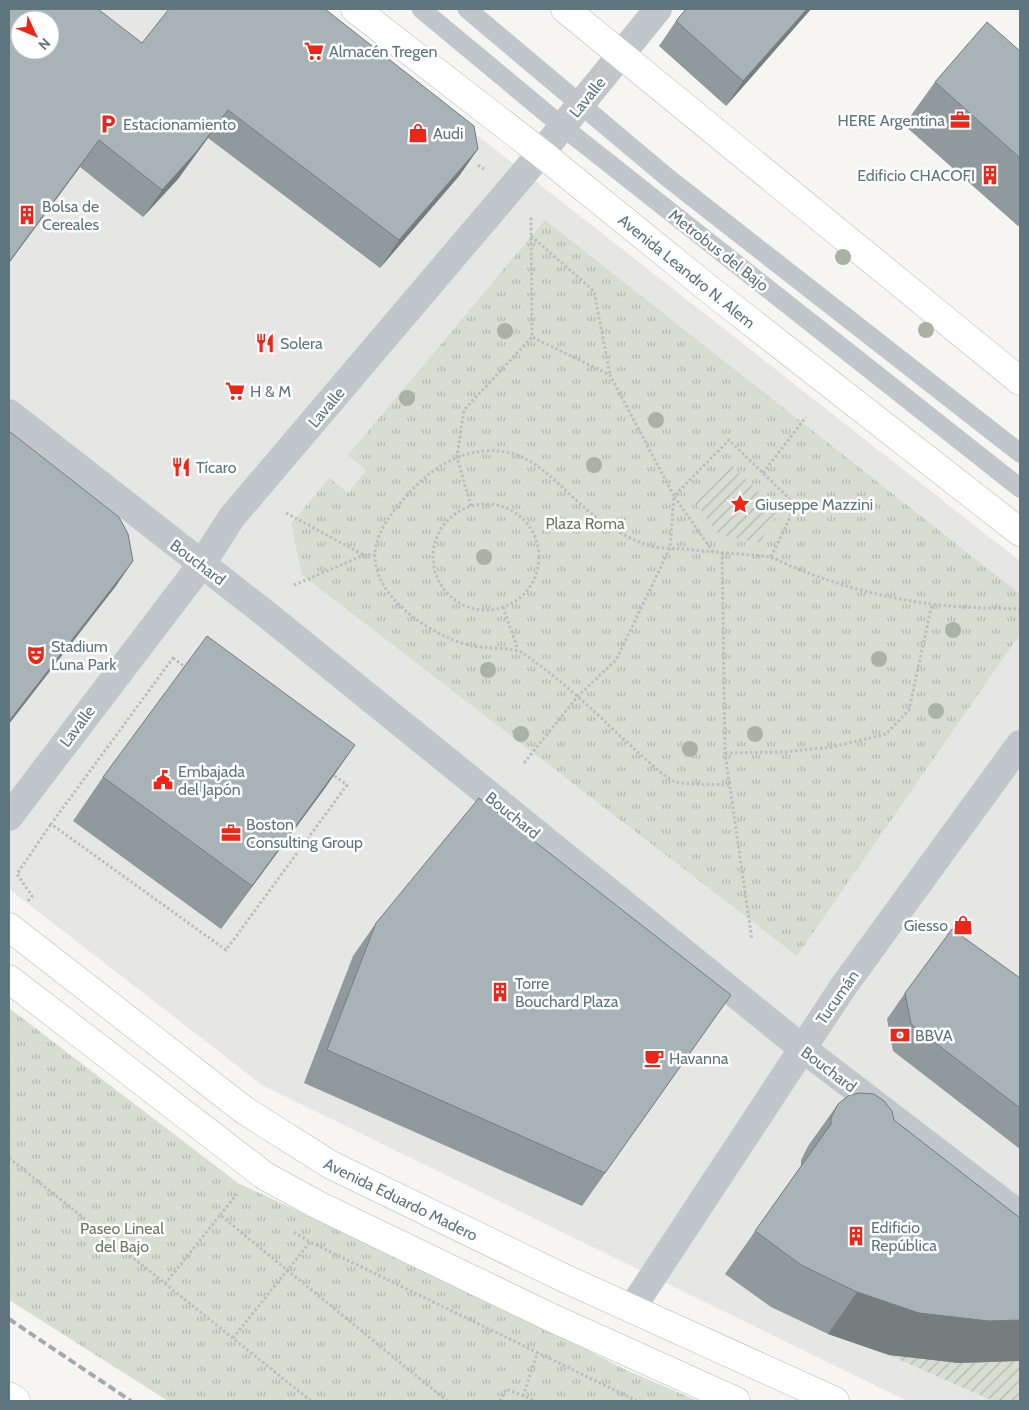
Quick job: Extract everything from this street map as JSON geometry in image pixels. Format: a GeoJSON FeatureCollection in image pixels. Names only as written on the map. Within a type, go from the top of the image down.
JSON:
{"type":"FeatureCollection","features":[{"type":"Feature","properties":{"kind":"main road","name":"Avenida Leandro N. Alem"},"geometry":{"type":"LineString","coordinates":[[355,9],[541,153],[714,293],[1020,532]]}},
{"type":"Feature","properties":{"kind":"main road"},"geometry":{"type":"LineString","coordinates":[[566,9],[620,56],[1020,381]]}},
{"type":"Feature","properties":{"kind":"main road","name":"Avenida Eduardo Madero"},"geometry":{"type":"LineString","coordinates":[[9,928],[244,1110],[285,1138],[331,1165],[564,1278],[835,1401]]}},
{"type":"Feature","properties":{"kind":"main road"},"geometry":{"type":"LineString","coordinates":[[9,979],[265,1176],[318,1205],[550,1317],[736,1401]]}},
{"type":"Feature","properties":{"kind":"main road"},"geometry":{"type":"LineString","coordinates":[[9,1396],[16,1401]]}},
{"type":"Feature","properties":{"kind":"street","name":"Lavalle"},"geometry":{"type":"LineString","coordinates":[[9,817],[201,565],[232,517],[563,127],[658,9]]}},
{"type":"Feature","properties":{"kind":"street","name":"Bouchard"},"geometry":{"type":"LineString","coordinates":[[9,413],[266,614],[802,1048],[1020,1215]]}},
{"type":"Feature","properties":{"kind":"street","name":"Tucumán"},"geometry":{"type":"LineString","coordinates":[[632,1308],[843,987],[1020,744]]}},
{"type":"Feature","properties":{"kind":"lane","name":"Metrobus del Bajo"},"geometry":{"type":"LineString","coordinates":[[421,9],[563,127],[1020,488]]}},
{"type":"Feature","properties":{"kind":"lane","name":"Metrobus del Bajo"},"geometry":{"type":"LineString","coordinates":[[467,9],[676,184],[1020,453]]}},
{"type":"Feature","properties":{"kind":"path"},"geometry":{"type":"LineString","coordinates":[[471,506],[457,457],[464,410],[532,336],[530,236],[594,291],[610,375],[674,496],[713,552]]}},
{"type":"Feature","properties":{"kind":"path"},"geometry":{"type":"LineString","coordinates":[[532,336],[610,375]]}},
{"type":"Feature","properties":{"kind":"path"},"geometry":{"type":"LineString","coordinates":[[763,473],[806,417]]}},
{"type":"Feature","properties":{"kind":"path"},"geometry":{"type":"LineString","coordinates":[[524,763],[578,696],[616,660],[670,548],[674,496],[730,440],[796,505],[771,557]]}},
{"type":"Feature","properties":{"kind":"path"},"geometry":{"type":"LineString","coordinates":[[518,650],[496,650],[469,646],[428,629],[412,618],[393,596],[378,571],[375,555],[381,530],[411,490],[429,474],[457,457],[486,450],[519,454],[533,462],[589,512],[626,536],[644,544],[771,557],[796,569],[850,587],[932,604],[1020,609]]}},
{"type":"Feature","properties":{"kind":"path"},"geometry":{"type":"LineString","coordinates":[[487,504],[503,507],[518,514],[529,526],[536,541],[539,557],[536,573],[529,588],[517,600],[503,607],[486,610],[462,604],[455,600],[443,587],[435,573],[433,556],[440,532],[456,513],[471,506],[487,504]]}},
{"type":"Feature","properties":{"kind":"path"},"geometry":{"type":"LineString","coordinates":[[286,513],[364,555]]}},
{"type":"Feature","properties":{"kind":"path"},"geometry":{"type":"LineString","coordinates":[[722,552],[725,754],[752,940]]}},
{"type":"Feature","properties":{"kind":"path"},"geometry":{"type":"LineString","coordinates":[[294,585],[364,555],[375,555]]}},
{"type":"Feature","properties":{"kind":"path"},"geometry":{"type":"LineString","coordinates":[[725,754],[784,752],[832,747],[886,734],[909,710],[932,604]]}},
{"type":"Feature","properties":{"kind":"path"},"geometry":{"type":"LineString","coordinates":[[503,607],[518,650],[578,696],[640,754],[674,781],[729,785]]}},
{"type":"Feature","properties":{"kind":"path"},"geometry":{"type":"LineString","coordinates":[[9,928],[32,896],[17,874],[51,824],[173,658],[347,785],[226,950],[51,824]]}},
{"type":"Feature","properties":{"kind":"path"},"geometry":{"type":"LineString","coordinates":[[9,1158],[311,1401]]}},
{"type":"Feature","properties":{"kind":"path"},"geometry":{"type":"LineString","coordinates":[[166,1284],[238,1194]]}},
{"type":"Feature","properties":{"kind":"path"},"geometry":{"type":"LineString","coordinates":[[220,1215],[447,1401]]}},
{"type":"Feature","properties":{"kind":"path"},"geometry":{"type":"LineString","coordinates":[[233,1338],[310,1242]]}},
{"type":"Feature","properties":{"kind":"path"},"geometry":{"type":"LineString","coordinates":[[500,1401],[506,1389],[536,1401]]}},
{"type":"Feature","properties":{"kind":"shaded area"},"geometry":{"type":"Polygon","coordinates":[[[9,9],[316,9],[1020,561],[1020,1401],[907,1401],[262,1085],[9,889],[9,9]]]}},
{"type":"Feature","properties":{"kind":"green space","name":"Plaza Roma"},"geometry":{"type":"Polygon","coordinates":[[[545,220],[1020,594],[1020,634],[797,956],[302,575],[291,524],[329,478],[348,493],[366,470],[348,455],[545,220]]]}},
{"type":"Feature","properties":{"kind":"green space"},"geometry":{"type":"Polygon","coordinates":[[[728,462],[779,511],[760,543],[718,534],[693,499],[728,462]]]}},
{"type":"Feature","properties":{"kind":"green space","name":"Paseo Lineal del Bajo"},"geometry":{"type":"Polygon","coordinates":[[[9,1008],[238,1183],[524,1317],[624,1369],[698,1401],[168,1401],[9,1300],[9,1008]]]}},
{"type":"Feature","properties":{"kind":"green space"},"geometry":{"type":"Polygon","coordinates":[[[889,1355],[959,1363],[1020,1361],[1020,1401],[993,1401],[889,1355]]]}},
{"type":"Feature","properties":{"kind":"building"},"geometry":{"type":"Polygon","coordinates":[[[9,9],[98,9],[142,43],[169,9],[325,9],[474,126],[478,149],[399,240],[228,110],[197,151],[162,190],[99,140],[9,262],[9,9]]]}},
{"type":"Feature","properties":{"kind":"building"},"geometry":{"type":"Polygon","coordinates":[[[686,9],[807,9],[743,81],[676,21],[686,9]]]}},
{"type":"Feature","properties":{"kind":"building"},"geometry":{"type":"Polygon","coordinates":[[[987,22],[1020,51],[1020,158],[935,82],[987,22]]]}},
{"type":"Feature","properties":{"kind":"building","name":"Stadium Luna Park"},"geometry":{"type":"Polygon","coordinates":[[[9,431],[119,517],[128,534],[133,561],[9,721],[9,431]]]}},
{"type":"Feature","properties":{"kind":"building"},"geometry":{"type":"Polygon","coordinates":[[[207,636],[355,745],[252,886],[103,777],[207,636]]]}},
{"type":"Feature","properties":{"kind":"building","name":"Torre Bouchard Plaza"},"geometry":{"type":"Polygon","coordinates":[[[479,798],[731,995],[605,1173],[327,1050],[376,923],[479,798]]]}},
{"type":"Feature","properties":{"kind":"building"},"geometry":{"type":"Polygon","coordinates":[[[952,929],[1020,978],[1020,1108],[911,1024],[905,993],[952,929]]]}},
{"type":"Feature","properties":{"kind":"building"},"geometry":{"type":"Polygon","coordinates":[[[859,1093],[874,1094],[884,1101],[892,1111],[894,1120],[1020,1218],[1020,1320],[989,1321],[919,1313],[857,1292],[801,1265],[755,1231],[831,1124],[831,1118],[838,1104],[848,1096],[859,1093]]]}},
{"type":"Feature","properties":{"kind":"railway"},"geometry":{"type":"LineString","coordinates":[[9,1319],[131,1401]]}},
{"type":"Feature","properties":{"kind":"place","name":"Almacén Tregen"},"geometry":{"type":"Point","coordinates":[314,51]}},
{"type":"Feature","properties":{"kind":"place","name":"HERE Argentina"},"geometry":{"type":"Point","coordinates":[960,120]}},
{"type":"Feature","properties":{"kind":"place","name":"Estacionamiento"},"geometry":{"type":"Point","coordinates":[108,124]}},
{"type":"Feature","properties":{"kind":"place","name":"Audi"},"geometry":{"type":"Point","coordinates":[418,133]}},
{"type":"Feature","properties":{"kind":"place","name":"Edificio CHACOFI"},"geometry":{"type":"Point","coordinates":[990,175]}},
{"type":"Feature","properties":{"kind":"place","name":"Bolsa de Cereales"},"geometry":{"type":"Point","coordinates":[27,215]}},
{"type":"Feature","properties":{"kind":"place","name":"Solera"},"geometry":{"type":"Point","coordinates":[265,343]}},
{"type":"Feature","properties":{"kind":"place","name":"H & M"},"geometry":{"type":"Point","coordinates":[235,391]}},
{"type":"Feature","properties":{"kind":"place","name":"Tícaro"},"geometry":{"type":"Point","coordinates":[181,467]}},
{"type":"Feature","properties":{"kind":"place","name":"Giuseppe Mazzini"},"geometry":{"type":"Point","coordinates":[740,504]}},
{"type":"Feature","properties":{"kind":"place","name":"Stadium Luna Park"},"geometry":{"type":"Point","coordinates":[36,655]}},
{"type":"Feature","properties":{"kind":"place","name":"Embajada del Japón"},"geometry":{"type":"Point","coordinates":[163,780]}},
{"type":"Feature","properties":{"kind":"place","name":"Boston Consulting Group"},"geometry":{"type":"Point","coordinates":[231,833]}},
{"type":"Feature","properties":{"kind":"place","name":"Giesso"},"geometry":{"type":"Point","coordinates":[963,925]}},
{"type":"Feature","properties":{"kind":"place","name":"Torre Bouchard Plaza"},"geometry":{"type":"Point","coordinates":[500,992]}},
{"type":"Feature","properties":{"kind":"place","name":"BBVA"},"geometry":{"type":"Point","coordinates":[900,1035]}},
{"type":"Feature","properties":{"kind":"place","name":"Havanna"},"geometry":{"type":"Point","coordinates":[654,1058]}},
{"type":"Feature","properties":{"kind":"place","name":"Edificio República"},"geometry":{"type":"Point","coordinates":[856,1236]}}]}
